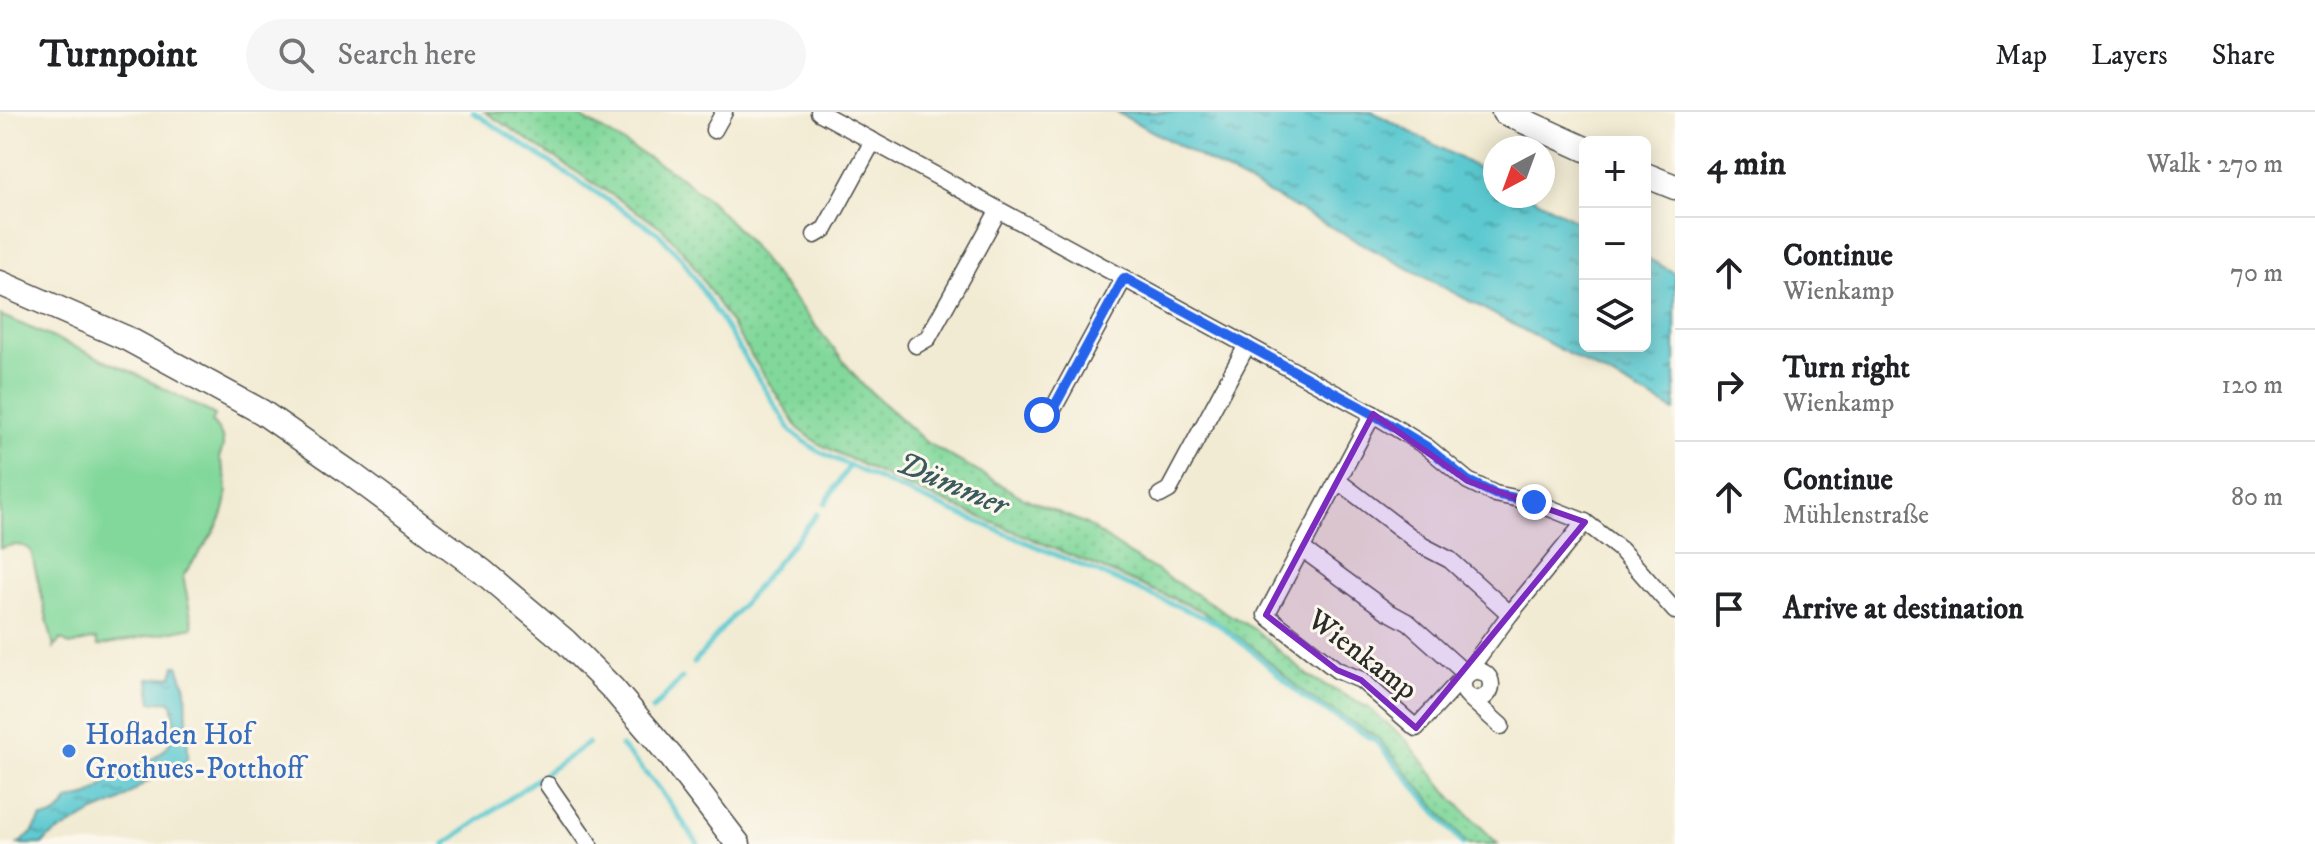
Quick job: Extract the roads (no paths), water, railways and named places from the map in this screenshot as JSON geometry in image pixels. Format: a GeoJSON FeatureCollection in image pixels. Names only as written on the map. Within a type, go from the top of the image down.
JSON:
{"type":"FeatureCollection","features":[{"type":"Feature","properties":{"kind":"main road"},"geometry":{"type":"LineString","coordinates":[[1504,112],[1579,146]]}},
{"type":"Feature","properties":{"kind":"main road"},"geometry":{"type":"LineString","coordinates":[[1651,177],[1675,187]]}},
{"type":"Feature","properties":{"kind":"main road"},"geometry":{"type":"LineString","coordinates":[[0,283],[128,339],[262,412],[482,571],[565,641],[613,689],[672,758],[738,844]]}},
{"type":"Feature","properties":{"kind":"street"},"geometry":{"type":"LineString","coordinates":[[714,130],[724,112]]}},
{"type":"Feature","properties":{"kind":"street"},"geometry":{"type":"LineString","coordinates":[[819,112],[1373,414],[1427,447],[1468,481],[1495,494],[1534,502],[1585,522],[1621,550],[1675,611]]}},
{"type":"Feature","properties":{"kind":"street"},"geometry":{"type":"LineString","coordinates":[[815,235],[825,229],[873,141]]}},
{"type":"Feature","properties":{"kind":"street"},"geometry":{"type":"LineString","coordinates":[[916,345],[928,338],[998,211]]}},
{"type":"Feature","properties":{"kind":"street"},"geometry":{"type":"LineString","coordinates":[[1042,415],[1053,409],[1124,278]]}},
{"type":"Feature","properties":{"kind":"street"},"geometry":{"type":"LineString","coordinates":[[1160,495],[1169,490],[1247,345]]}},
{"type":"Feature","properties":{"kind":"street","name":"Wienkamp"},"geometry":{"type":"LineString","coordinates":[[1301,548],[1387,611],[1409,623],[1466,674],[1416,728],[1361,680],[1337,670],[1266,615],[1301,548],[1338,481],[1373,414]]}},
{"type":"Feature","properties":{"kind":"street"},"geometry":{"type":"LineString","coordinates":[[1338,481],[1423,546],[1450,560],[1510,614]]}},
{"type":"Feature","properties":{"kind":"street"},"geometry":{"type":"LineString","coordinates":[[1501,726],[1463,690],[1463,679],[1510,614],[1585,522]]}},
{"type":"Feature","properties":{"kind":"street"},"geometry":{"type":"LineString","coordinates":[[1466,674],[1483,671],[1491,685],[1486,696],[1470,698]]}},
{"type":"Feature","properties":{"kind":"street"},"geometry":{"type":"LineString","coordinates":[[548,785],[584,842]]}},
{"type":"Feature","properties":{"kind":"water"},"geometry":{"type":"Polygon","coordinates":[[[1116,112],[1373,112],[1483,171],[1483,208],[1552,208],[1579,223],[1579,352],[1651,352],[1651,260],[1675,273],[1675,411],[1116,112]]]}},
{"type":"Feature","properties":{"kind":"water"},"geometry":{"type":"Polygon","coordinates":[[[175,666],[178,666],[186,688],[188,757],[184,763],[48,838],[43,844],[18,844],[32,833],[41,818],[54,815],[69,800],[89,795],[106,784],[108,778],[148,761],[167,747],[174,722],[172,704],[169,701],[151,702],[149,679],[172,676],[175,666]]]}},
{"type":"Feature","properties":{"kind":"waterway","name":"Dümmer"},"geometry":{"type":"LineString","coordinates":[[473,112],[658,233],[683,260],[792,432],[816,450],[900,489],[1215,622],[1303,697],[1376,741],[1463,844]]}},
{"type":"Feature","properties":{"kind":"waterway"},"geometry":{"type":"LineString","coordinates":[[825,503],[850,465]]}},
{"type":"Feature","properties":{"kind":"waterway"},"geometry":{"type":"LineString","coordinates":[[694,663],[817,514]]}},
{"type":"Feature","properties":{"kind":"waterway"},"geometry":{"type":"LineString","coordinates":[[652,710],[682,678]]}},
{"type":"Feature","properties":{"kind":"waterway"},"geometry":{"type":"LineString","coordinates":[[445,844],[588,743]]}},
{"type":"Feature","properties":{"kind":"waterway"},"geometry":{"type":"LineString","coordinates":[[621,746],[659,788],[698,844]]}},
{"type":"Feature","properties":{"kind":"place","name":"Hofladen Hof Grothues-Potthoff"},"geometry":{"type":"Point","coordinates":[69,751]}}]}
